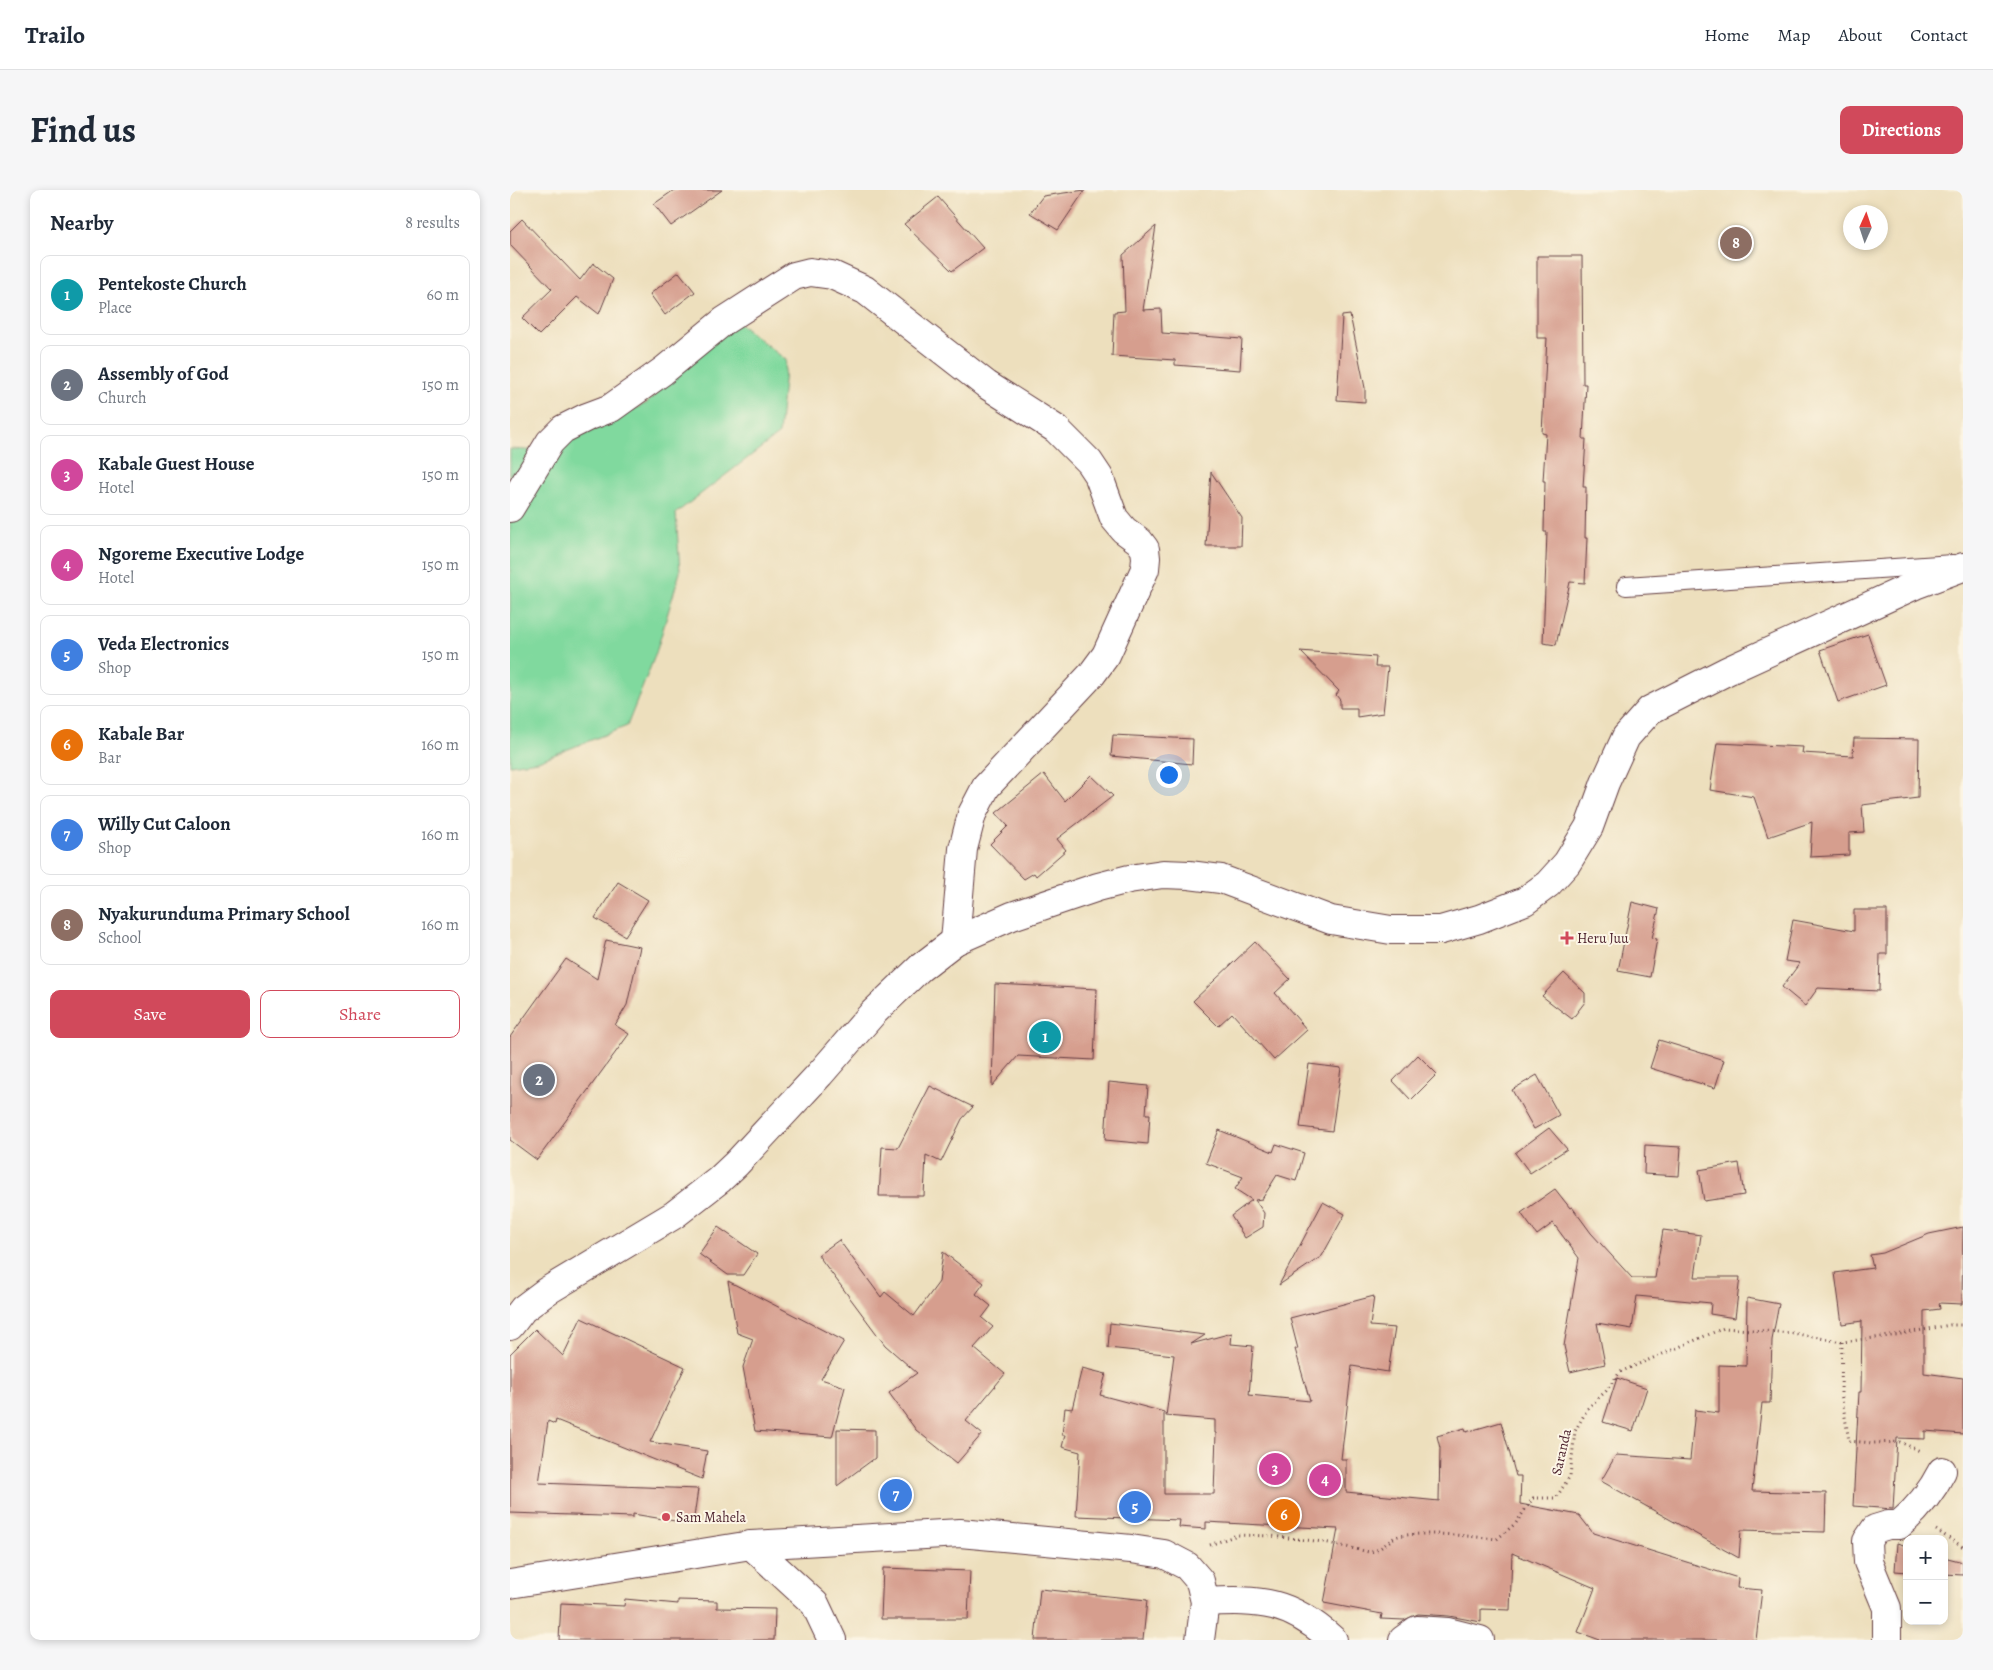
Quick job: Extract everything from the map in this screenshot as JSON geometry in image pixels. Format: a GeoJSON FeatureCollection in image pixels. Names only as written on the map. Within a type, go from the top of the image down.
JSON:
{"type":"FeatureCollection","features":[{"type":"Feature","properties":{"kind":"street"},"geometry":{"type":"LineString","coordinates":[[510,508],[550,442],[563,429],[611,408],[663,371],[724,321],[794,276],[810,272],[832,275],[865,290],[987,385],[1056,429],[1089,462],[1099,476],[1114,518],[1145,549],[1145,569],[1106,655],[1092,674],[1063,706],[986,787],[975,808],[963,849],[955,941]]}},
{"type":"Feature","properties":{"kind":"street"},"geometry":{"type":"LineString","coordinates":[[510,1326],[524,1309],[547,1291],[674,1215],[719,1180],[737,1164],[820,1074],[873,1013],[920,968],[955,941],[1012,916],[1098,887],[1129,879],[1163,874],[1221,879],[1331,920],[1391,930],[1441,930],[1479,920],[1525,901],[1548,884],[1568,862],[1589,826],[1605,783],[1626,737],[1650,710],[1727,671],[1915,585],[1963,567]]}},
{"type":"Feature","properties":{"kind":"street"},"geometry":{"type":"LineString","coordinates":[[1887,1640],[1887,1608],[1868,1562],[1867,1541],[1875,1529],[1888,1525],[1900,1525],[1913,1514],[1925,1501],[1942,1471]]}},
{"type":"Feature","properties":{"kind":"street"},"geometry":{"type":"LineString","coordinates":[[510,1584],[751,1545],[960,1534],[1131,1549],[1164,1554],[1187,1566],[1200,1580],[1205,1602],[1200,1640]]}},
{"type":"Feature","properties":{"kind":"street"},"geometry":{"type":"LineString","coordinates":[[751,1545],[815,1604],[832,1640]]}},
{"type":"Feature","properties":{"kind":"street"},"geometry":{"type":"LineString","coordinates":[[1205,1602],[1246,1600],[1277,1606],[1301,1615],[1316,1624],[1333,1640]]}},
{"type":"Feature","properties":{"kind":"street"},"geometry":{"type":"LineString","coordinates":[[1403,1640],[1417,1630],[1448,1632],[1480,1640]]}},
{"type":"Feature","properties":{"kind":"lane"},"geometry":{"type":"LineString","coordinates":[[1626,586],[1963,563]]}},
{"type":"Feature","properties":{"kind":"path","name":"Saranda"},"geometry":{"type":"LineString","coordinates":[[1187,1566],[1209,1546],[1236,1535],[1297,1538],[1369,1552],[1378,1551],[1396,1536],[1433,1535],[1497,1539],[1516,1523],[1533,1498],[1556,1498],[1570,1476],[1575,1431],[1588,1408],[1606,1391],[1620,1372],[1724,1328],[1792,1333],[1842,1342],[1890,1336],[1950,1325],[1963,1325]]}},
{"type":"Feature","properties":{"kind":"path"},"geometry":{"type":"LineString","coordinates":[[1842,1342],[1841,1393],[1850,1441],[1873,1443],[1900,1442],[1936,1457],[1942,1471]]}},
{"type":"Feature","properties":{"kind":"green space"},"geometry":{"type":"Polygon","coordinates":[[[736,321],[786,360],[779,434],[676,513],[680,572],[656,653],[627,726],[538,761],[510,765],[510,449],[542,451],[647,403],[688,361],[736,321]]]}},
{"type":"Feature","properties":{"kind":"building"},"geometry":{"type":"Polygon","coordinates":[[[674,190],[722,190],[671,226],[654,204],[674,190]]]}},
{"type":"Feature","properties":{"kind":"building"},"geometry":{"type":"Polygon","coordinates":[[[1085,190],[1058,230],[1030,213],[1043,196],[1085,190]]]}},
{"type":"Feature","properties":{"kind":"building"},"geometry":{"type":"Polygon","coordinates":[[[938,197],[983,248],[952,271],[904,224],[938,197]]]}},
{"type":"Feature","properties":{"kind":"building"},"geometry":{"type":"Polygon","coordinates":[[[522,219],[580,280],[593,263],[613,279],[599,314],[577,297],[539,335],[522,318],[552,289],[510,245],[510,231],[522,219]]]}},
{"type":"Feature","properties":{"kind":"building"},"geometry":{"type":"Polygon","coordinates":[[[1156,226],[1143,310],[1161,309],[1162,333],[1242,339],[1240,370],[1175,365],[1175,360],[1112,356],[1114,312],[1125,311],[1123,255],[1156,226]]]}},
{"type":"Feature","properties":{"kind":"building"},"geometry":{"type":"Polygon","coordinates":[[[1537,256],[1582,256],[1583,384],[1586,384],[1583,439],[1586,439],[1583,487],[1586,487],[1585,538],[1587,538],[1585,583],[1570,582],[1556,645],[1543,643],[1547,532],[1544,532],[1545,481],[1543,481],[1546,434],[1542,433],[1547,338],[1537,338],[1537,256]]]}},
{"type":"Feature","properties":{"kind":"building"},"geometry":{"type":"Polygon","coordinates":[[[679,272],[695,292],[665,315],[650,294],[679,272]]]}},
{"type":"Feature","properties":{"kind":"building"},"geometry":{"type":"Polygon","coordinates":[[[1350,315],[1365,388],[1365,402],[1337,400],[1342,316],[1350,315]]]}},
{"type":"Feature","properties":{"kind":"building"},"geometry":{"type":"Polygon","coordinates":[[[1211,472],[1242,518],[1241,546],[1206,546],[1211,472]]]}},
{"type":"Feature","properties":{"kind":"building"},"geometry":{"type":"Polygon","coordinates":[[[1868,634],[1886,685],[1838,702],[1820,650],[1868,634]]]}},
{"type":"Feature","properties":{"kind":"building"},"geometry":{"type":"Polygon","coordinates":[[[1300,651],[1376,657],[1375,667],[1388,667],[1383,713],[1357,717],[1357,708],[1340,708],[1340,700],[1336,695],[1339,691],[1300,651]]]}},
{"type":"Feature","properties":{"kind":"building"},"geometry":{"type":"Polygon","coordinates":[[[1113,735],[1193,739],[1192,764],[1111,756],[1113,735]]]}},
{"type":"Feature","properties":{"kind":"building"},"geometry":{"type":"Polygon","coordinates":[[[1854,738],[1919,739],[1918,798],[1862,805],[1864,832],[1849,833],[1849,855],[1810,857],[1812,822],[1768,837],[1754,797],[1710,790],[1717,743],[1803,747],[1802,753],[1853,756],[1854,738]]]}},
{"type":"Feature","properties":{"kind":"building"},"geometry":{"type":"Polygon","coordinates":[[[1044,774],[1065,801],[1091,775],[1113,796],[1057,839],[1066,850],[1036,876],[1034,873],[1024,879],[990,844],[1008,826],[996,813],[1044,774]]]}},
{"type":"Feature","properties":{"kind":"building"},"geometry":{"type":"Polygon","coordinates":[[[618,882],[648,900],[625,936],[595,918],[618,882]]]}},
{"type":"Feature","properties":{"kind":"building"},"geometry":{"type":"Polygon","coordinates":[[[1632,902],[1659,909],[1652,938],[1657,939],[1650,977],[1618,971],[1632,902]]]}},
{"type":"Feature","properties":{"kind":"building"},"geometry":{"type":"Polygon","coordinates":[[[1854,910],[1887,910],[1887,954],[1880,954],[1879,991],[1818,988],[1805,1006],[1782,987],[1800,963],[1785,961],[1793,920],[1854,931],[1854,910]]]}},
{"type":"Feature","properties":{"kind":"building"},"geometry":{"type":"Polygon","coordinates":[[[606,940],[640,947],[627,1005],[615,1025],[629,1034],[537,1160],[510,1140],[510,1037],[566,959],[597,979],[606,940]]]}},
{"type":"Feature","properties":{"kind":"building"},"geometry":{"type":"Polygon","coordinates":[[[1255,942],[1290,979],[1275,993],[1307,1030],[1274,1060],[1232,1013],[1218,1026],[1193,1001],[1255,942]]]}},
{"type":"Feature","properties":{"kind":"building"},"geometry":{"type":"Polygon","coordinates":[[[1564,973],[1585,993],[1585,1002],[1572,1019],[1542,996],[1564,973]]]}},
{"type":"Feature","properties":{"kind":"building"},"geometry":{"type":"Polygon","coordinates":[[[995,984],[1097,989],[1094,1060],[1018,1056],[992,1086],[995,984]]]}},
{"type":"Feature","properties":{"kind":"building"},"geometry":{"type":"Polygon","coordinates":[[[1659,1040],[1724,1060],[1715,1088],[1650,1068],[1659,1040]]]}},
{"type":"Feature","properties":{"kind":"building"},"geometry":{"type":"Polygon","coordinates":[[[1418,1055],[1437,1074],[1411,1100],[1393,1081],[1418,1055]]]}},
{"type":"Feature","properties":{"kind":"building"},"geometry":{"type":"Polygon","coordinates":[[[1309,1064],[1341,1068],[1332,1131],[1300,1127],[1309,1064]]]}},
{"type":"Feature","properties":{"kind":"building"},"geometry":{"type":"Polygon","coordinates":[[[1537,1075],[1559,1115],[1534,1129],[1512,1090],[1537,1075]]]}},
{"type":"Feature","properties":{"kind":"building"},"geometry":{"type":"Polygon","coordinates":[[[1109,1082],[1148,1086],[1146,1114],[1150,1114],[1148,1144],[1105,1140],[1109,1082]]]}},
{"type":"Feature","properties":{"kind":"building"},"geometry":{"type":"Polygon","coordinates":[[[930,1086],[973,1107],[962,1119],[941,1162],[926,1155],[924,1196],[879,1196],[882,1147],[898,1148],[930,1086]]]}},
{"type":"Feature","properties":{"kind":"building"},"geometry":{"type":"Polygon","coordinates":[[[1549,1128],[1567,1149],[1530,1173],[1515,1153],[1549,1128]]]}},
{"type":"Feature","properties":{"kind":"building"},"geometry":{"type":"Polygon","coordinates":[[[1219,1130],[1273,1152],[1276,1144],[1304,1153],[1296,1181],[1277,1175],[1262,1199],[1255,1200],[1264,1213],[1263,1227],[1245,1238],[1231,1216],[1252,1200],[1235,1189],[1243,1177],[1206,1163],[1219,1130]]]}},
{"type":"Feature","properties":{"kind":"building"},"geometry":{"type":"Polygon","coordinates":[[[1645,1145],[1681,1147],[1679,1176],[1644,1174],[1645,1145]]]}},
{"type":"Feature","properties":{"kind":"building"},"geometry":{"type":"Polygon","coordinates":[[[1739,1163],[1744,1195],[1704,1201],[1699,1170],[1739,1163]]]}},
{"type":"Feature","properties":{"kind":"building"},"geometry":{"type":"Polygon","coordinates":[[[1555,1189],[1570,1208],[1572,1207],[1591,1233],[1632,1278],[1655,1278],[1663,1230],[1701,1235],[1695,1277],[1740,1277],[1735,1318],[1710,1314],[1711,1303],[1637,1296],[1632,1329],[1597,1323],[1605,1364],[1570,1372],[1564,1346],[1579,1258],[1553,1223],[1537,1235],[1521,1213],[1555,1189]]]}},
{"type":"Feature","properties":{"kind":"building"},"geometry":{"type":"Polygon","coordinates":[[[1323,1202],[1345,1214],[1322,1256],[1279,1285],[1323,1202]]]}},
{"type":"Feature","properties":{"kind":"building"},"geometry":{"type":"Polygon","coordinates":[[[718,1227],[757,1254],[743,1275],[728,1275],[699,1254],[718,1227]]]}},
{"type":"Feature","properties":{"kind":"building"},"geometry":{"type":"Polygon","coordinates":[[[1963,1227],[1962,1304],[1939,1303],[1940,1309],[1924,1311],[1924,1373],[1963,1378],[1963,1434],[1925,1431],[1925,1439],[1897,1438],[1893,1509],[1853,1506],[1859,1392],[1861,1392],[1862,1321],[1842,1324],[1835,1273],[1873,1268],[1870,1255],[1883,1253],[1929,1234],[1963,1227]]]}},
{"type":"Feature","properties":{"kind":"building"},"geometry":{"type":"Polygon","coordinates":[[[839,1240],[881,1297],[885,1292],[914,1316],[939,1282],[943,1252],[984,1283],[976,1294],[991,1306],[982,1318],[993,1327],[974,1348],[1005,1374],[966,1421],[982,1434],[957,1463],[916,1430],[889,1393],[917,1373],[885,1345],[818,1255],[839,1240]]]}},
{"type":"Feature","properties":{"kind":"building"},"geometry":{"type":"Polygon","coordinates":[[[728,1281],[844,1341],[821,1379],[845,1387],[832,1437],[755,1431],[743,1367],[753,1339],[737,1333],[728,1281]]]}},
{"type":"Feature","properties":{"kind":"building"},"geometry":{"type":"Polygon","coordinates":[[[1374,1296],[1370,1326],[1395,1328],[1388,1372],[1352,1366],[1341,1459],[1346,1459],[1346,1492],[1439,1501],[1440,1448],[1437,1436],[1465,1428],[1466,1432],[1501,1422],[1516,1476],[1521,1476],[1520,1504],[1579,1515],[1593,1533],[1738,1578],[1737,1588],[1762,1590],[1756,1640],[1600,1640],[1578,1632],[1595,1588],[1512,1553],[1510,1610],[1481,1609],[1481,1622],[1449,1616],[1418,1614],[1404,1620],[1381,1619],[1382,1614],[1324,1603],[1338,1529],[1206,1522],[1206,1529],[1179,1527],[1180,1520],[1076,1516],[1080,1452],[1062,1447],[1065,1435],[1062,1435],[1065,1408],[1072,1409],[1082,1368],[1106,1374],[1100,1395],[1164,1412],[1164,1494],[1214,1494],[1215,1420],[1166,1416],[1174,1355],[1108,1348],[1110,1323],[1205,1335],[1191,1344],[1232,1333],[1231,1344],[1253,1346],[1249,1395],[1310,1401],[1295,1349],[1298,1349],[1290,1318],[1374,1296]]]}},
{"type":"Feature","properties":{"kind":"building"},"geometry":{"type":"Polygon","coordinates":[[[1747,1298],[1779,1304],[1772,1340],[1770,1403],[1762,1403],[1752,1491],[1826,1493],[1825,1532],[1741,1530],[1739,1558],[1601,1481],[1616,1455],[1690,1460],[1695,1410],[1719,1413],[1719,1365],[1746,1366],[1747,1298]]]}},
{"type":"Feature","properties":{"kind":"building"},"geometry":{"type":"Polygon","coordinates":[[[581,1318],[685,1367],[650,1442],[707,1451],[702,1479],[556,1420],[555,1424],[548,1421],[539,1483],[698,1489],[693,1524],[633,1514],[633,1517],[510,1513],[510,1354],[535,1329],[563,1356],[581,1318]]]}},
{"type":"Feature","properties":{"kind":"building"},"geometry":{"type":"Polygon","coordinates":[[[1617,1378],[1647,1388],[1633,1431],[1603,1422],[1617,1378]]]}},
{"type":"Feature","properties":{"kind":"building"},"geometry":{"type":"Polygon","coordinates":[[[837,1429],[875,1430],[875,1458],[837,1486],[837,1429]]]}},
{"type":"Feature","properties":{"kind":"building"},"geometry":{"type":"Polygon","coordinates":[[[1897,1543],[1903,1545],[1903,1572],[1895,1571],[1897,1543]]]}},
{"type":"Feature","properties":{"kind":"building"},"geometry":{"type":"Polygon","coordinates":[[[1948,1558],[1963,1562],[1963,1575],[1948,1574],[1948,1558]]]}},
{"type":"Feature","properties":{"kind":"building"},"geometry":{"type":"Polygon","coordinates":[[[883,1568],[970,1571],[968,1619],[881,1619],[883,1568]]]}},
{"type":"Feature","properties":{"kind":"building"},"geometry":{"type":"Polygon","coordinates":[[[1040,1589],[1147,1600],[1143,1640],[1035,1640],[1040,1589]]]}},
{"type":"Feature","properties":{"kind":"building"},"geometry":{"type":"Polygon","coordinates":[[[625,1599],[678,1604],[678,1600],[717,1601],[717,1608],[775,1609],[774,1640],[559,1640],[561,1603],[624,1606],[625,1599]]]}},
{"type":"Feature","properties":{"kind":"place","name":"Nyakurunduma Primary School"},"geometry":{"type":"Point","coordinates":[1736,243]}},
{"type":"Feature","properties":{"kind":"place","name":"Heru Juu"},"geometry":{"type":"Point","coordinates":[1567,938]}},
{"type":"Feature","properties":{"kind":"place","name":"Pentekoste Church"},"geometry":{"type":"Point","coordinates":[1045,1037]}},
{"type":"Feature","properties":{"kind":"place","name":"Assembly of God"},"geometry":{"type":"Point","coordinates":[539,1080]}},
{"type":"Feature","properties":{"kind":"place","name":"Kabale Guest House"},"geometry":{"type":"Point","coordinates":[1275,1469]}},
{"type":"Feature","properties":{"kind":"place","name":"Ngoreme Executive Lodge"},"geometry":{"type":"Point","coordinates":[1325,1480]}},
{"type":"Feature","properties":{"kind":"place","name":"Willy Cut Caloon"},"geometry":{"type":"Point","coordinates":[896,1495]}},
{"type":"Feature","properties":{"kind":"place","name":"Veda Electronics"},"geometry":{"type":"Point","coordinates":[1135,1507]}},
{"type":"Feature","properties":{"kind":"place","name":"Kabale Bar"},"geometry":{"type":"Point","coordinates":[1284,1515]}},
{"type":"Feature","properties":{"kind":"place","name":"Sam Mahela"},"geometry":{"type":"Point","coordinates":[666,1517]}}]}
